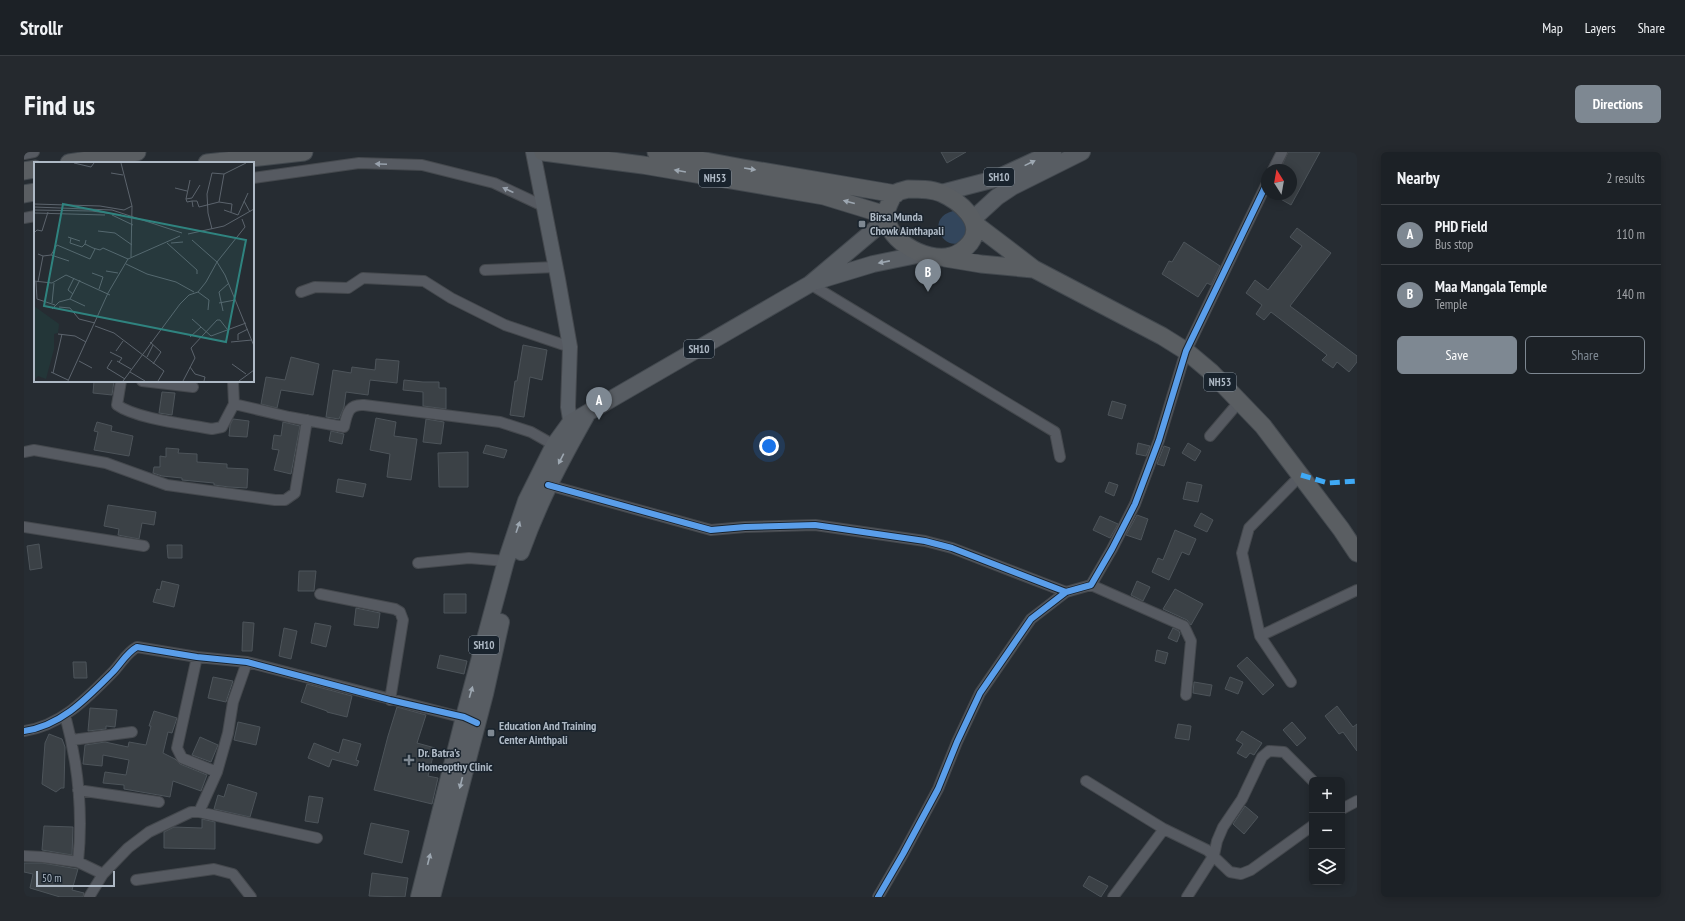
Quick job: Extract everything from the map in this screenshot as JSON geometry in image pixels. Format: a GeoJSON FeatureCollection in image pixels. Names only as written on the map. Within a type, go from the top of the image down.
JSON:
{"type":"FeatureCollection","features":[{"type":"Feature","properties":{"kind":"highway"},"geometry":{"type":"LineString","coordinates":[[75,162],[137,152]]}},
{"type":"Feature","properties":{"kind":"highway"},"geometry":{"type":"LineString","coordinates":[[216,162],[304,152]]}},
{"type":"Feature","properties":{"kind":"highway","name":"NH53"},"geometry":{"type":"LineString","coordinates":[[543,152],[643,165],[824,196],[886,217],[893,233],[911,248],[933,258],[1034,269]]}},
{"type":"Feature","properties":{"kind":"highway","name":"NH53"},"geometry":{"type":"LineString","coordinates":[[656,152],[896,194],[908,189],[941,193],[961,206],[974,222],[1034,269],[1162,336],[1186,351],[1211,372],[1263,426],[1302,475],[1357,553]]}},
{"type":"Feature","properties":{"kind":"highway"},"geometry":{"type":"LineString","coordinates":[[24,171],[34,169]]}},
{"type":"Feature","properties":{"kind":"highway"},"geometry":{"type":"LineString","coordinates":[[24,194],[34,192]]}},
{"type":"Feature","properties":{"kind":"highway"},"geometry":{"type":"LineString","coordinates":[[886,217],[889,204],[896,194]]}},
{"type":"Feature","properties":{"kind":"highway"},"geometry":{"type":"LineString","coordinates":[[944,258],[962,251],[971,241],[975,232],[974,222]]}},
{"type":"Feature","properties":{"kind":"main road"},"geometry":{"type":"LineString","coordinates":[[533,152],[570,347],[568,407],[572,431]]}},
{"type":"Feature","properties":{"kind":"main road","name":"SH10"},"geometry":{"type":"LineString","coordinates":[[941,193],[994,179],[1053,152]]}},
{"type":"Feature","properties":{"kind":"main road","name":"SH10"},"geometry":{"type":"LineString","coordinates":[[974,222],[997,197],[1012,187],[1082,152]]}},
{"type":"Feature","properties":{"kind":"main road","name":"SH10"},"geometry":{"type":"LineString","coordinates":[[432,897],[506,561],[526,501],[554,445],[572,431],[588,413],[810,284],[886,217]]}},
{"type":"Feature","properties":{"kind":"main road","name":"SH10"},"geometry":{"type":"LineString","coordinates":[[810,284],[872,264],[922,254]]}},
{"type":"Feature","properties":{"kind":"main road","name":"SH10"},"geometry":{"type":"LineString","coordinates":[[419,897],[517,562],[531,522],[572,431]]}},
{"type":"Feature","properties":{"kind":"street"},"geometry":{"type":"LineString","coordinates":[[24,154],[34,152]]}},
{"type":"Feature","properties":{"kind":"street"},"geometry":{"type":"LineString","coordinates":[[1276,164],[1282,152]]}},
{"type":"Feature","properties":{"kind":"street"},"geometry":{"type":"LineString","coordinates":[[254,178],[359,163],[422,165],[494,183],[543,206]]}},
{"type":"Feature","properties":{"kind":"street"},"geometry":{"type":"LineString","coordinates":[[1091,585],[1112,549],[1134,504],[1159,440],[1186,351],[1261,195]]}},
{"type":"Feature","properties":{"kind":"street"},"geometry":{"type":"LineString","coordinates":[[24,218],[34,216]]}},
{"type":"Feature","properties":{"kind":"street"},"geometry":{"type":"LineString","coordinates":[[485,270],[556,267]]}},
{"type":"Feature","properties":{"kind":"street"},"geometry":{"type":"LineString","coordinates":[[301,292],[315,287],[348,288],[363,278],[424,281],[451,298],[505,325],[570,347]]}},
{"type":"Feature","properties":{"kind":"street"},"geometry":{"type":"LineString","coordinates":[[810,284],[1055,432],[1060,457]]}},
{"type":"Feature","properties":{"kind":"street"},"geometry":{"type":"LineString","coordinates":[[121,382],[117,405],[127,412],[212,429],[222,427],[234,404],[233,382]]}},
{"type":"Feature","properties":{"kind":"street"},"geometry":{"type":"LineString","coordinates":[[150,382],[193,387]]}},
{"type":"Feature","properties":{"kind":"street"},"geometry":{"type":"LineString","coordinates":[[1210,436],[1239,402]]}},
{"type":"Feature","properties":{"kind":"street"},"geometry":{"type":"LineString","coordinates":[[234,404],[344,427],[349,410],[357,405],[364,405],[506,424],[531,432],[554,445]]}},
{"type":"Feature","properties":{"kind":"street"},"geometry":{"type":"LineString","coordinates":[[24,452],[34,450],[106,463],[168,485],[275,500],[285,500],[295,493],[307,420]]}},
{"type":"Feature","properties":{"kind":"street"},"geometry":{"type":"LineString","coordinates":[[1291,682],[1260,636],[1242,553],[1249,528],[1302,475]]}},
{"type":"Feature","properties":{"kind":"street"},"geometry":{"type":"LineString","coordinates":[[548,485],[711,530],[745,527],[815,525],[925,542],[952,548],[1066,592]]}},
{"type":"Feature","properties":{"kind":"street"},"geometry":{"type":"LineString","coordinates":[[24,527],[144,546]]}},
{"type":"Feature","properties":{"kind":"street"},"geometry":{"type":"LineString","coordinates":[[418,564],[469,558],[506,561]]}},
{"type":"Feature","properties":{"kind":"street"},"geometry":{"type":"LineString","coordinates":[[878,897],[938,790],[957,742],[980,693],[1031,619],[1066,592],[1091,585],[1184,626],[1191,641],[1186,695]]}},
{"type":"Feature","properties":{"kind":"street"},"geometry":{"type":"LineString","coordinates":[[1260,636],[1357,590]]}},
{"type":"Feature","properties":{"kind":"street"},"geometry":{"type":"LineString","coordinates":[[320,594],[395,609],[400,612],[403,620],[390,700]]}},
{"type":"Feature","properties":{"kind":"street"},"geometry":{"type":"LineString","coordinates":[[24,731],[37,729],[66,715],[113,672],[130,651],[137,647],[197,657],[247,662],[470,720]]}},
{"type":"Feature","properties":{"kind":"street"},"geometry":{"type":"LineString","coordinates":[[197,657],[177,748],[182,758],[217,772]]}},
{"type":"Feature","properties":{"kind":"street"},"geometry":{"type":"LineString","coordinates":[[199,812],[217,772],[228,733],[233,702],[247,662]]}},
{"type":"Feature","properties":{"kind":"street"},"geometry":{"type":"LineString","coordinates":[[66,715],[72,740],[78,790],[81,839],[78,862]]}},
{"type":"Feature","properties":{"kind":"street"},"geometry":{"type":"LineString","coordinates":[[72,740],[132,732]]}},
{"type":"Feature","properties":{"kind":"street"},"geometry":{"type":"LineString","coordinates":[[1187,897],[1214,855],[1217,841],[1223,827],[1242,799],[1262,757],[1274,750],[1284,752],[1309,777]]}},
{"type":"Feature","properties":{"kind":"street"},"geometry":{"type":"LineString","coordinates":[[1086,781],[1164,829],[1207,850],[1214,855],[1230,872],[1241,874],[1252,870],[1309,828]]}},
{"type":"Feature","properties":{"kind":"street"},"geometry":{"type":"LineString","coordinates":[[78,790],[160,802]]}},
{"type":"Feature","properties":{"kind":"street"},"geometry":{"type":"LineString","coordinates":[[1345,806],[1357,801]]}},
{"type":"Feature","properties":{"kind":"street"},"geometry":{"type":"LineString","coordinates":[[89,897],[103,874],[128,848],[149,832],[191,812],[199,812],[317,838]]}},
{"type":"Feature","properties":{"kind":"street"},"geometry":{"type":"LineString","coordinates":[[1113,897],[1164,829]]}},
{"type":"Feature","properties":{"kind":"street"},"geometry":{"type":"LineString","coordinates":[[24,856],[78,862],[103,874]]}},
{"type":"Feature","properties":{"kind":"street"},"geometry":{"type":"LineString","coordinates":[[136,880],[214,869],[232,874],[251,897]]}},
{"type":"Feature","properties":{"kind":"water"},"geometry":{"type":"Polygon","coordinates":[[[953,211],[958,212],[970,228],[963,240],[956,244],[950,243],[944,239],[940,234],[938,227],[944,215],[953,211]]]}},
{"type":"Feature","properties":{"kind":"building"},"geometry":{"type":"Polygon","coordinates":[[[941,152],[966,152],[947,163],[941,152]]]}},
{"type":"Feature","properties":{"kind":"building"},"geometry":{"type":"Polygon","coordinates":[[[1288,152],[1320,152],[1297,194],[1297,164],[1283,164],[1288,152]]]}},
{"type":"Feature","properties":{"kind":"building"},"geometry":{"type":"Polygon","coordinates":[[[1282,200],[1294,200],[1291,205],[1282,200]]]}},
{"type":"Feature","properties":{"kind":"building"},"geometry":{"type":"Polygon","coordinates":[[[1297,228],[1331,253],[1290,306],[1357,356],[1357,362],[1349,372],[1337,362],[1333,368],[1322,360],[1327,355],[1271,312],[1264,320],[1256,314],[1262,305],[1246,293],[1255,280],[1268,290],[1302,246],[1290,237],[1297,228]]]}},
{"type":"Feature","properties":{"kind":"building"},"geometry":{"type":"Polygon","coordinates":[[[1184,242],[1220,266],[1211,285],[1207,283],[1198,297],[1162,274],[1169,261],[1172,262],[1184,242]]]}},
{"type":"Feature","properties":{"kind":"building"},"geometry":{"type":"Polygon","coordinates":[[[523,345],[547,350],[542,380],[530,377],[524,417],[510,415],[515,381],[517,381],[523,345]]]}},
{"type":"Feature","properties":{"kind":"building"},"geometry":{"type":"Polygon","coordinates":[[[291,357],[319,364],[313,395],[281,390],[277,408],[261,404],[266,377],[285,380],[291,357]]]}},
{"type":"Feature","properties":{"kind":"building"},"geometry":{"type":"Polygon","coordinates":[[[376,359],[399,361],[397,383],[370,380],[368,395],[346,392],[344,407],[339,419],[326,417],[333,370],[351,373],[352,367],[375,370],[376,359]]]}},
{"type":"Feature","properties":{"kind":"building"},"geometry":{"type":"Polygon","coordinates":[[[404,380],[439,382],[439,388],[446,388],[446,409],[423,406],[423,392],[403,390],[404,380]]]}},
{"type":"Feature","properties":{"kind":"building"},"geometry":{"type":"Polygon","coordinates":[[[94,382],[114,382],[112,395],[93,393],[94,382]]]}},
{"type":"Feature","properties":{"kind":"building"},"geometry":{"type":"Polygon","coordinates":[[[162,392],[175,393],[172,415],[159,413],[162,392]]]}},
{"type":"Feature","properties":{"kind":"building"},"geometry":{"type":"Polygon","coordinates":[[[1112,401],[1126,405],[1122,419],[1108,415],[1112,401]]]}},
{"type":"Feature","properties":{"kind":"building"},"geometry":{"type":"Polygon","coordinates":[[[376,418],[396,422],[394,436],[417,439],[411,480],[387,477],[390,454],[370,450],[376,418]]]}},
{"type":"Feature","properties":{"kind":"building"},"geometry":{"type":"Polygon","coordinates":[[[233,419],[249,421],[247,437],[229,436],[230,425],[233,419]]]}},
{"type":"Feature","properties":{"kind":"building"},"geometry":{"type":"Polygon","coordinates":[[[426,419],[444,422],[441,444],[423,442],[426,419]]]}},
{"type":"Feature","properties":{"kind":"building"},"geometry":{"type":"Polygon","coordinates":[[[97,422],[112,426],[111,431],[133,436],[129,456],[94,450],[98,432],[94,431],[97,422]]]}},
{"type":"Feature","properties":{"kind":"building"},"geometry":{"type":"Polygon","coordinates":[[[283,422],[300,426],[291,474],[274,470],[279,450],[272,449],[274,435],[281,436],[283,422]]]}},
{"type":"Feature","properties":{"kind":"building"},"geometry":{"type":"Polygon","coordinates":[[[331,431],[344,434],[342,444],[329,441],[331,431]]]}},
{"type":"Feature","properties":{"kind":"building"},"geometry":{"type":"Polygon","coordinates":[[[1138,443],[1150,446],[1146,456],[1136,454],[1138,443]]]}},
{"type":"Feature","properties":{"kind":"building"},"geometry":{"type":"Polygon","coordinates":[[[1188,443],[1201,451],[1195,461],[1182,453],[1188,443]]]}},
{"type":"Feature","properties":{"kind":"building"},"geometry":{"type":"Polygon","coordinates":[[[486,445],[507,450],[504,458],[483,453],[486,445]]]}},
{"type":"Feature","properties":{"kind":"building"},"geometry":{"type":"Polygon","coordinates":[[[1164,446],[1170,448],[1164,466],[1157,464],[1164,446]]]}},
{"type":"Feature","properties":{"kind":"building"},"geometry":{"type":"Polygon","coordinates":[[[166,448],[179,449],[178,453],[197,454],[197,462],[227,464],[227,468],[248,469],[247,488],[229,487],[214,485],[214,483],[182,480],[182,478],[162,476],[153,473],[154,467],[160,467],[160,456],[166,457],[166,448]]]}},
{"type":"Feature","properties":{"kind":"building"},"geometry":{"type":"Polygon","coordinates":[[[468,452],[468,487],[439,487],[438,453],[468,452]]]}},
{"type":"Feature","properties":{"kind":"building"},"geometry":{"type":"Polygon","coordinates":[[[338,479],[366,484],[363,497],[336,492],[338,479]]]}},
{"type":"Feature","properties":{"kind":"building"},"geometry":{"type":"Polygon","coordinates":[[[1109,482],[1118,485],[1114,496],[1105,492],[1109,482]]]}},
{"type":"Feature","properties":{"kind":"building"},"geometry":{"type":"Polygon","coordinates":[[[1187,482],[1202,485],[1198,502],[1183,499],[1187,482]]]}},
{"type":"Feature","properties":{"kind":"building"},"geometry":{"type":"Polygon","coordinates":[[[108,505],[156,512],[154,525],[142,523],[139,539],[118,535],[119,529],[104,526],[108,505]]]}},
{"type":"Feature","properties":{"kind":"building"},"geometry":{"type":"Polygon","coordinates":[[[1201,513],[1213,520],[1207,532],[1194,526],[1201,513]]]}},
{"type":"Feature","properties":{"kind":"building"},"geometry":{"type":"Polygon","coordinates":[[[1137,515],[1148,519],[1141,540],[1126,535],[1137,515]]]}},
{"type":"Feature","properties":{"kind":"building"},"geometry":{"type":"Polygon","coordinates":[[[1100,516],[1118,524],[1110,538],[1093,530],[1100,516]]]}},
{"type":"Feature","properties":{"kind":"building"},"geometry":{"type":"Polygon","coordinates":[[[1175,530],[1196,539],[1189,555],[1182,552],[1169,580],[1152,572],[1158,558],[1163,560],[1175,530]]]}},
{"type":"Feature","properties":{"kind":"building"},"geometry":{"type":"Polygon","coordinates":[[[39,544],[42,568],[30,570],[27,546],[39,544]]]}},
{"type":"Feature","properties":{"kind":"building"},"geometry":{"type":"Polygon","coordinates":[[[167,545],[182,545],[182,558],[168,558],[167,545]]]}},
{"type":"Feature","properties":{"kind":"building"},"geometry":{"type":"Polygon","coordinates":[[[299,571],[316,571],[314,591],[298,591],[299,571]]]}},
{"type":"Feature","properties":{"kind":"building"},"geometry":{"type":"Polygon","coordinates":[[[162,581],[179,585],[174,607],[153,602],[157,589],[160,590],[162,581]]]}},
{"type":"Feature","properties":{"kind":"building"},"geometry":{"type":"Polygon","coordinates":[[[1137,581],[1150,587],[1143,601],[1131,595],[1137,581]]]}},
{"type":"Feature","properties":{"kind":"building"},"geometry":{"type":"Polygon","coordinates":[[[1175,589],[1203,604],[1191,625],[1187,620],[1163,609],[1175,589]]]}},
{"type":"Feature","properties":{"kind":"building"},"geometry":{"type":"Polygon","coordinates":[[[444,594],[466,594],[466,613],[444,613],[444,594]]]}},
{"type":"Feature","properties":{"kind":"building"},"geometry":{"type":"Polygon","coordinates":[[[356,608],[380,613],[378,628],[354,625],[356,608]]]}},
{"type":"Feature","properties":{"kind":"building"},"geometry":{"type":"Polygon","coordinates":[[[243,622],[254,623],[252,651],[242,651],[243,622]]]}},
{"type":"Feature","properties":{"kind":"building"},"geometry":{"type":"Polygon","coordinates":[[[315,623],[331,626],[326,647],[311,643],[315,623]]]}},
{"type":"Feature","properties":{"kind":"building"},"geometry":{"type":"Polygon","coordinates":[[[284,628],[297,631],[291,659],[279,656],[284,628]]]}},
{"type":"Feature","properties":{"kind":"building"},"geometry":{"type":"Polygon","coordinates":[[[1173,628],[1179,631],[1180,634],[1177,642],[1168,638],[1173,628]]]}},
{"type":"Feature","properties":{"kind":"building"},"geometry":{"type":"Polygon","coordinates":[[[1157,650],[1168,653],[1165,664],[1155,661],[1157,650]]]}},
{"type":"Feature","properties":{"kind":"building"},"geometry":{"type":"Polygon","coordinates":[[[440,655],[467,661],[464,674],[437,668],[440,655]]]}},
{"type":"Feature","properties":{"kind":"building"},"geometry":{"type":"Polygon","coordinates":[[[1247,657],[1274,685],[1263,695],[1237,666],[1247,657]]]}},
{"type":"Feature","properties":{"kind":"building"},"geometry":{"type":"Polygon","coordinates":[[[73,662],[86,662],[87,678],[74,678],[73,662]]]}},
{"type":"Feature","properties":{"kind":"building"},"geometry":{"type":"Polygon","coordinates":[[[213,677],[233,681],[226,702],[208,698],[213,677]]]}},
{"type":"Feature","properties":{"kind":"building"},"geometry":{"type":"Polygon","coordinates":[[[1230,677],[1243,682],[1238,694],[1225,689],[1230,677]]]}},
{"type":"Feature","properties":{"kind":"building"},"geometry":{"type":"Polygon","coordinates":[[[1194,682],[1212,685],[1210,696],[1193,693],[1194,682]]]}},
{"type":"Feature","properties":{"kind":"building"},"geometry":{"type":"Polygon","coordinates":[[[307,684],[352,696],[347,717],[327,712],[301,702],[307,684]]]}},
{"type":"Feature","properties":{"kind":"building"},"geometry":{"type":"Polygon","coordinates":[[[1337,706],[1353,727],[1357,724],[1357,751],[1343,732],[1339,734],[1325,716],[1337,706]]]}},
{"type":"Feature","properties":{"kind":"building"},"geometry":{"type":"Polygon","coordinates":[[[397,707],[426,715],[417,743],[435,748],[428,776],[438,778],[432,804],[374,790],[397,707]]]}},
{"type":"Feature","properties":{"kind":"building"},"geometry":{"type":"Polygon","coordinates":[[[90,708],[117,710],[115,727],[106,726],[106,729],[88,731],[90,708]]]}},
{"type":"Feature","properties":{"kind":"building"},"geometry":{"type":"Polygon","coordinates":[[[154,711],[177,718],[172,733],[168,732],[163,753],[175,759],[180,764],[207,775],[201,791],[173,781],[170,797],[124,789],[124,785],[103,783],[105,772],[126,775],[129,760],[103,755],[102,766],[83,764],[85,745],[105,742],[128,747],[129,742],[146,745],[151,726],[149,726],[154,711]]]}},
{"type":"Feature","properties":{"kind":"building"},"geometry":{"type":"Polygon","coordinates":[[[238,722],[260,727],[256,745],[234,740],[238,722]]]}},
{"type":"Feature","properties":{"kind":"building"},"geometry":{"type":"Polygon","coordinates":[[[1292,722],[1306,738],[1297,746],[1283,730],[1292,722]]]}},
{"type":"Feature","properties":{"kind":"building"},"geometry":{"type":"Polygon","coordinates":[[[1178,724],[1191,726],[1189,740],[1175,738],[1178,724]]]}},
{"type":"Feature","properties":{"kind":"building"},"geometry":{"type":"Polygon","coordinates":[[[1242,731],[1262,743],[1254,755],[1250,753],[1246,758],[1237,753],[1243,744],[1236,740],[1242,731]]]}},
{"type":"Feature","properties":{"kind":"building"},"geometry":{"type":"Polygon","coordinates":[[[49,734],[62,739],[65,747],[64,788],[61,788],[56,792],[42,784],[45,743],[49,734]]]}},
{"type":"Feature","properties":{"kind":"building"},"geometry":{"type":"Polygon","coordinates":[[[200,737],[218,745],[211,762],[192,755],[200,737]]]}},
{"type":"Feature","properties":{"kind":"building"},"geometry":{"type":"Polygon","coordinates":[[[343,739],[361,744],[356,760],[359,761],[357,766],[332,759],[329,767],[308,758],[314,743],[339,753],[343,739]]]}},
{"type":"Feature","properties":{"kind":"building"},"geometry":{"type":"Polygon","coordinates":[[[228,784],[257,793],[250,817],[214,809],[218,795],[224,797],[228,784]]]}},
{"type":"Feature","properties":{"kind":"building"},"geometry":{"type":"Polygon","coordinates":[[[309,796],[323,798],[318,823],[305,821],[309,796]]]}},
{"type":"Feature","properties":{"kind":"building"},"geometry":{"type":"Polygon","coordinates":[[[1245,806],[1258,817],[1244,834],[1233,824],[1245,806]]]}},
{"type":"Feature","properties":{"kind":"building"},"geometry":{"type":"Polygon","coordinates":[[[202,819],[215,822],[215,849],[164,848],[164,832],[174,827],[202,828],[202,819]]]}},
{"type":"Feature","properties":{"kind":"building"},"geometry":{"type":"Polygon","coordinates":[[[371,823],[409,831],[402,863],[364,854],[371,823]]]}},
{"type":"Feature","properties":{"kind":"building"},"geometry":{"type":"Polygon","coordinates":[[[44,826],[73,827],[72,855],[42,850],[44,826]]]}},
{"type":"Feature","properties":{"kind":"building"},"geometry":{"type":"Polygon","coordinates":[[[24,863],[42,863],[78,869],[72,890],[84,893],[83,897],[60,897],[30,888],[33,874],[24,872],[24,863]]]}},
{"type":"Feature","properties":{"kind":"building"},"geometry":{"type":"Polygon","coordinates":[[[372,873],[408,878],[405,897],[369,896],[372,873]]]}},
{"type":"Feature","properties":{"kind":"building"},"geometry":{"type":"Polygon","coordinates":[[[1089,876],[1108,886],[1101,897],[1083,886],[1089,876]]]}},
{"type":"Feature","properties":{"kind":"marked path"},"geometry":{"type":"LineString","coordinates":[[1301,475],[1328,483],[1357,481]]}},
{"type":"Feature","properties":{"kind":"cycle path"},"geometry":{"type":"LineString","coordinates":[[878,897],[938,789],[957,742],[980,693],[1031,619],[1066,592],[1091,585],[1112,549],[1135,504],[1159,440],[1186,351],[1261,195]]}},
{"type":"Feature","properties":{"kind":"cycle path"},"geometry":{"type":"LineString","coordinates":[[548,485],[711,530],[745,527],[815,525],[925,541],[952,548],[1066,592]]}},
{"type":"Feature","properties":{"kind":"cycle path"},"geometry":{"type":"LineString","coordinates":[[24,731],[50,723],[72,710],[93,692],[130,652],[137,647],[197,657],[247,662],[390,700],[464,717],[477,723]]}},
{"type":"Feature","properties":{"kind":"place","name":"Birsa Munda Chowk Ainthapali"},"geometry":{"type":"Point","coordinates":[862,224]}},
{"type":"Feature","properties":{"kind":"place","name":"Maa Mangala Temple"},"geometry":{"type":"Point","coordinates":[928,292]}},
{"type":"Feature","properties":{"kind":"place","name":"PHD Field"},"geometry":{"type":"Point","coordinates":[599,420]}},
{"type":"Feature","properties":{"kind":"place","name":"Education And Training Center Ainthpali"},"geometry":{"type":"Point","coordinates":[491,733]}},
{"type":"Feature","properties":{"kind":"place","name":"Dr. Batra's Homeopthy Clinic"},"geometry":{"type":"Point","coordinates":[409,760]}}]}
